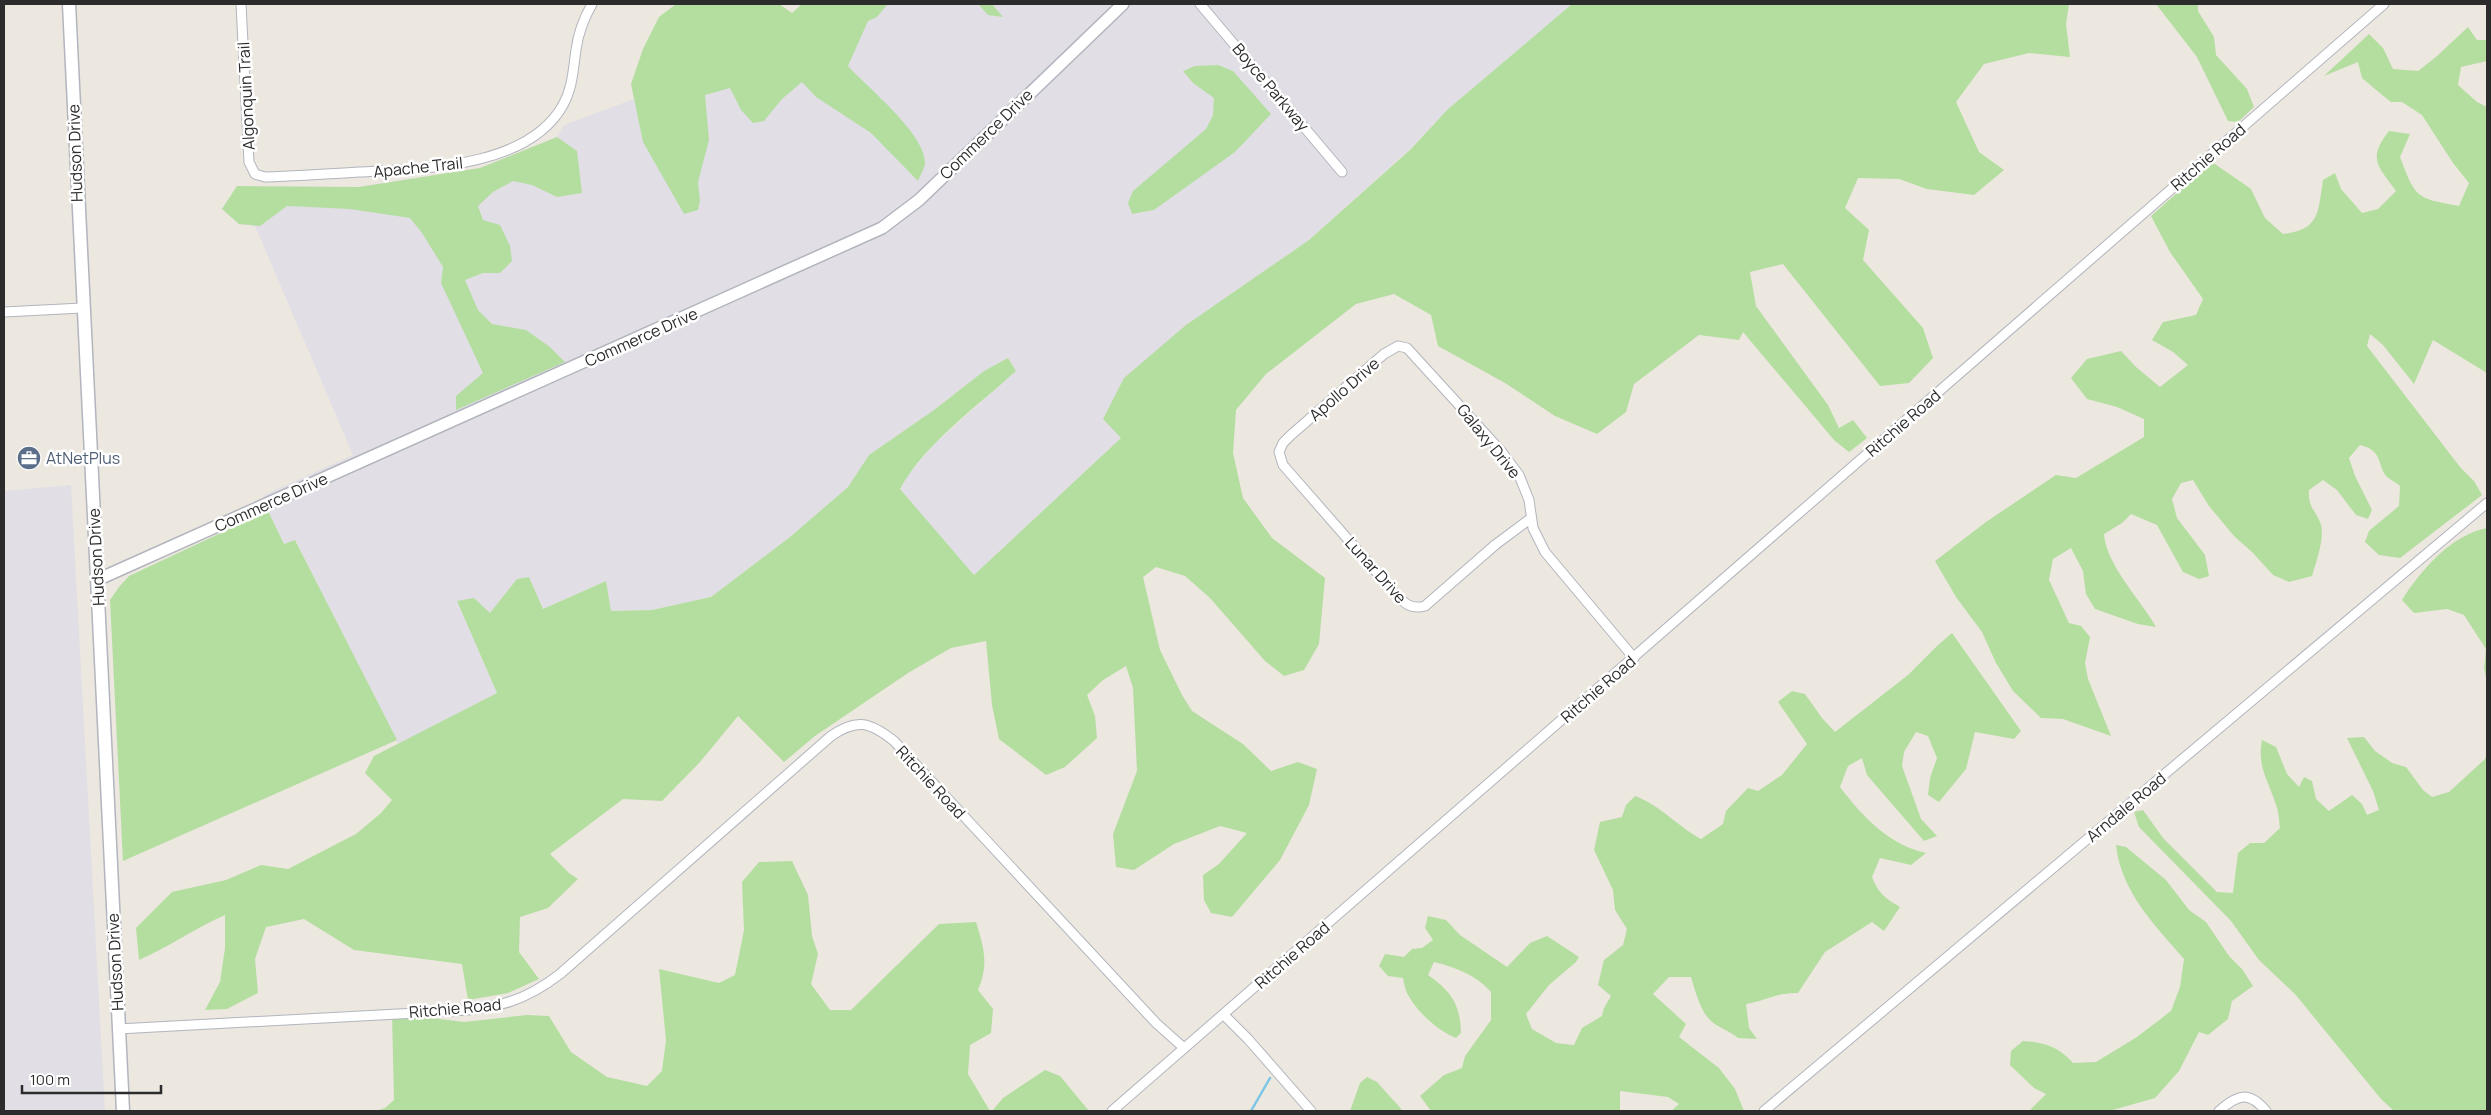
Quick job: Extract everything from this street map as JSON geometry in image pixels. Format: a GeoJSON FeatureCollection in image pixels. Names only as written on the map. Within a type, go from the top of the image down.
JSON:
{"type":"FeatureCollection","features":[{"type":"Feature","properties":{"kind":"main road","name":"Hudson Drive"},"geometry":{"type":"LineString","coordinates":[[69,4],[82,308],[99,579],[123,1111]]}},
{"type":"Feature","properties":{"kind":"street","name":"Algonquin Trail"},"geometry":{"type":"LineString","coordinates":[[241,4],[249,162],[255,174],[268,177]]}},
{"type":"Feature","properties":{"kind":"street","name":"Apache Trail"},"geometry":{"type":"LineString","coordinates":[[268,177],[434,168],[475,160],[526,141],[552,121],[568,96],[573,79],[578,40],[592,4]]}},
{"type":"Feature","properties":{"kind":"street","name":"Commerce Drive"},"geometry":{"type":"LineString","coordinates":[[99,579],[882,228],[919,200],[1122,4]]}},
{"type":"Feature","properties":{"kind":"street","name":"Boyce Parkway"},"geometry":{"type":"LineString","coordinates":[[1200,4],[1342,172]]}},
{"type":"Feature","properties":{"kind":"street","name":"Ritchie Road"},"geometry":{"type":"LineString","coordinates":[[118,1029],[477,1009],[518,1000],[547,984],[579,958],[831,736],[840,730],[858,724],[871,726],[894,741],[1149,1016],[1184,1048],[2384,4]]}},
{"type":"Feature","properties":{"kind":"street"},"geometry":{"type":"LineString","coordinates":[[4,312],[82,308]]}},
{"type":"Feature","properties":{"kind":"street","name":"Apollo Drive"},"geometry":{"type":"LineString","coordinates":[[1280,449],[1291,435],[1388,351],[1403,346],[1414,353]]}},
{"type":"Feature","properties":{"kind":"street","name":"Galaxy Drive"},"geometry":{"type":"LineString","coordinates":[[1414,353],[1519,475],[1529,500],[1530,519],[1541,544],[1554,564],[1634,658]]}},
{"type":"Feature","properties":{"kind":"street","name":"Lunar Drive"},"geometry":{"type":"LineString","coordinates":[[1280,449],[1279,458],[1283,465],[1407,606],[1419,608],[1426,606],[1495,545],[1530,519]]}},
{"type":"Feature","properties":{"kind":"street","name":"Arndale Road"},"geometry":{"type":"LineString","coordinates":[[1764,1111],[2487,503]]}},
{"type":"Feature","properties":{"kind":"street"},"geometry":{"type":"LineString","coordinates":[[1224,1015],[1248,1039],[1311,1111]]}},
{"type":"Feature","properties":{"kind":"street"},"geometry":{"type":"LineString","coordinates":[[1112,1111],[1184,1048]]}},
{"type":"Feature","properties":{"kind":"street"},"geometry":{"type":"LineString","coordinates":[[2219,1111],[2233,1100],[2245,1097],[2257,1100],[2266,1111]]}},
{"type":"Feature","properties":{"kind":"shaded area"},"geometry":{"type":"Polygon","coordinates":[[[837,4],[1572,4],[1447,110],[1411,148],[1309,240],[1186,325],[1121,438],[974,575],[900,490],[907,477],[932,446],[1016,371],[1008,358],[984,371],[934,410],[869,455],[848,487],[790,537],[711,597],[652,610],[611,611],[605,581],[543,609],[517,579],[490,613],[457,601],[497,693],[398,744],[296,541],[284,544],[268,511],[264,495],[353,455],[255,226],[239,224],[222,209],[237,186],[359,187],[480,168],[557,137],[564,125],[634,99],[743,82],[837,4]]]}},
{"type":"Feature","properties":{"kind":"shaded area"},"geometry":{"type":"Polygon","coordinates":[[[71,485],[105,1111],[4,1111],[4,491],[71,485]]]}},
{"type":"Feature","properties":{"kind":"green space"},"geometry":{"type":"Polygon","coordinates":[[[676,4],[779,4],[792,13],[802,4],[888,4],[877,17],[868,21],[848,66],[895,112],[917,140],[923,152],[925,164],[918,181],[871,133],[816,97],[802,82],[782,99],[764,121],[753,123],[741,110],[730,88],[705,95],[709,140],[698,182],[700,201],[698,210],[684,214],[643,142],[631,84],[643,49],[659,17],[676,4]]]}},
{"type":"Feature","properties":{"kind":"green space"},"geometry":{"type":"Polygon","coordinates":[[[978,4],[992,4],[1003,17],[988,15],[978,4]]]}},
{"type":"Feature","properties":{"kind":"green space"},"geometry":{"type":"Polygon","coordinates":[[[1572,4],[2069,4],[2066,24],[2070,57],[2029,53],[1984,64],[1956,102],[1979,152],[2004,170],[1974,195],[1927,189],[1899,179],[1858,178],[1845,208],[1869,230],[1863,260],[1923,328],[1933,358],[1909,383],[1880,386],[1783,264],[1750,272],[1756,306],[1828,405],[1839,428],[1853,420],[1867,438],[1849,452],[1834,440],[1743,332],[1739,340],[1699,335],[1634,384],[1626,412],[1597,434],[1555,416],[1505,383],[1438,346],[1431,315],[1394,294],[1356,304],[1266,374],[1236,410],[1233,453],[1243,498],[1272,538],[1325,578],[1319,644],[1304,670],[1284,676],[1265,661],[1210,598],[1185,576],[1156,567],[1143,577],[1160,650],[1192,711],[1243,744],[1271,771],[1298,762],[1317,769],[1309,805],[1280,860],[1232,917],[1211,913],[1204,900],[1203,875],[1219,864],[1247,833],[1220,826],[1174,844],[1134,870],[1116,867],[1113,834],[1137,771],[1133,688],[1126,666],[1103,680],[1087,695],[1095,716],[1097,738],[1065,767],[1046,775],[999,739],[992,705],[986,641],[951,648],[908,673],[815,736],[784,762],[738,716],[700,762],[662,801],[623,799],[550,854],[569,873],[578,879],[548,908],[520,917],[519,952],[539,979],[508,993],[468,1000],[462,964],[354,950],[304,919],[266,927],[255,959],[258,993],[227,1009],[205,1010],[220,982],[225,948],[225,915],[139,960],[136,928],[172,892],[226,880],[261,865],[288,869],[356,834],[381,813],[392,800],[365,773],[374,756],[497,693],[457,601],[474,598],[490,613],[517,579],[529,577],[543,609],[606,581],[611,611],[652,610],[711,597],[790,537],[848,487],[869,455],[934,410],[984,371],[1008,358],[1016,371],[953,426],[923,456],[900,489],[974,575],[1121,438],[1103,419],[1124,378],[1186,325],[1309,240],[1411,149],[1447,110],[1572,4]]]}},
{"type":"Feature","properties":{"kind":"green space"},"geometry":{"type":"Polygon","coordinates":[[[2156,4],[2198,4],[2198,11],[2214,37],[2216,55],[2247,89],[2254,107],[2238,122],[2228,121],[2197,57],[2156,4]]]}},
{"type":"Feature","properties":{"kind":"green space"},"geometry":{"type":"Polygon","coordinates":[[[2468,27],[2477,40],[2487,40],[2487,61],[2461,67],[2458,85],[2477,102],[2487,107],[2487,373],[2433,340],[2414,384],[2383,345],[2370,334],[2367,346],[2460,467],[2474,481],[2482,495],[2400,558],[2379,555],[2365,542],[2369,531],[2399,506],[2400,486],[2387,477],[2376,454],[2360,445],[2349,458],[2355,476],[2372,510],[2368,519],[2356,515],[2337,490],[2323,480],[2309,490],[2310,504],[2322,528],[2320,549],[2312,576],[2289,582],[2273,575],[2234,536],[2209,506],[2193,480],[2181,483],[2172,499],[2177,518],[2205,555],[2209,576],[2199,579],[2183,572],[2157,525],[2131,514],[2122,523],[2104,534],[2106,546],[2117,570],[2156,627],[2138,624],[2095,609],[2086,594],[2083,571],[2071,548],[2053,559],[2049,580],[2069,623],[2081,626],[2090,637],[2085,663],[2088,679],[2111,736],[2063,719],[2041,718],[2013,691],[1996,663],[1982,632],[1956,597],[1935,561],[1986,522],[2056,475],[2076,478],[2144,437],[2144,419],[2117,407],[2087,399],[2071,378],[2087,359],[2121,351],[2136,367],[2160,387],[2188,365],[2173,352],[2152,340],[2163,322],[2196,315],[2203,299],[2170,252],[2151,216],[2212,162],[2251,189],[2265,218],[2283,234],[2295,232],[2311,224],[2318,210],[2323,180],[2335,173],[2341,189],[2362,213],[2378,209],[2396,191],[2380,168],[2377,156],[2378,149],[2389,131],[2410,134],[2400,157],[2414,189],[2426,198],[2459,206],[2469,183],[2453,163],[2422,115],[2402,102],[2391,102],[2381,94],[2362,78],[2358,62],[2324,76],[2369,34],[2383,48],[2393,69],[2418,71],[2468,27]]]}},
{"type":"Feature","properties":{"kind":"green space"},"geometry":{"type":"Polygon","coordinates":[[[1218,65],[1233,71],[1271,114],[1235,152],[1154,210],[1132,214],[1128,203],[1133,191],[1206,129],[1213,115],[1214,98],[1193,83],[1183,71],[1195,66],[1218,65]]]}},
{"type":"Feature","properties":{"kind":"green space"},"geometry":{"type":"Polygon","coordinates":[[[557,137],[577,151],[582,193],[557,197],[532,185],[513,181],[493,192],[478,206],[483,220],[500,225],[510,246],[512,261],[500,273],[483,273],[465,280],[478,310],[492,324],[526,330],[550,347],[565,362],[456,410],[456,396],[483,373],[441,283],[443,267],[422,233],[410,218],[350,209],[287,206],[260,226],[239,224],[222,209],[237,186],[359,187],[480,168],[557,137]]]}},
{"type":"Feature","properties":{"kind":"green space"},"geometry":{"type":"Polygon","coordinates":[[[268,511],[284,544],[295,540],[397,740],[123,861],[110,600],[129,576],[268,511]]]}},
{"type":"Feature","properties":{"kind":"green space"},"geometry":{"type":"Polygon","coordinates":[[[2487,528],[2487,682],[2484,668],[2486,649],[2464,615],[2447,609],[2414,613],[2402,600],[2418,577],[2438,555],[2461,538],[2487,528]]]}},
{"type":"Feature","properties":{"kind":"green space"},"geometry":{"type":"Polygon","coordinates":[[[1952,633],[2021,731],[2014,739],[1975,732],[1966,769],[1939,802],[1928,795],[1930,778],[1937,758],[1928,736],[1916,732],[1904,752],[1902,766],[1921,819],[1937,836],[1924,841],[1867,775],[1862,758],[1848,766],[1840,787],[1867,819],[1900,843],[1926,853],[1911,865],[1880,858],[1872,877],[1883,895],[1900,907],[1884,931],[1872,922],[1825,952],[1798,993],[1778,995],[1746,1004],[1749,1028],[1757,1039],[1738,1038],[1711,1021],[1701,1006],[1691,977],[1669,977],[1653,994],[1686,1024],[1679,1037],[1719,1068],[1735,1089],[1744,1111],[1671,1111],[1679,1104],[1668,1097],[1620,1091],[1620,1111],[1431,1111],[1420,1096],[1444,1075],[1462,1068],[1465,1056],[1491,1020],[1491,992],[1465,972],[1434,962],[1428,975],[1449,993],[1459,1014],[1461,1033],[1456,1038],[1442,1031],[1422,1013],[1407,993],[1403,978],[1388,976],[1379,966],[1385,954],[1404,957],[1412,949],[1422,948],[1433,940],[1425,928],[1428,916],[1446,920],[1460,935],[1507,967],[1530,943],[1547,936],[1579,957],[1576,962],[1549,985],[1526,1014],[1532,1029],[1556,1043],[1574,1045],[1582,1028],[1602,1016],[1611,996],[1598,985],[1604,960],[1623,945],[1627,929],[1615,910],[1613,890],[1594,850],[1600,822],[1622,817],[1626,805],[1635,796],[1661,810],[1701,839],[1723,824],[1726,811],[1748,788],[1758,791],[1782,775],[1807,744],[1778,702],[1792,691],[1805,694],[1822,718],[1835,732],[1908,675],[1952,633]]]}},
{"type":"Feature","properties":{"kind":"green space"},"geometry":{"type":"Polygon","coordinates":[[[2364,737],[2375,751],[2392,763],[2406,767],[2423,790],[2432,797],[2449,792],[2485,759],[2487,754],[2487,1111],[2394,1111],[2381,1099],[2295,994],[2259,960],[2231,921],[2139,827],[2134,812],[2143,810],[2163,838],[2217,892],[2233,893],[2238,853],[2250,843],[2264,843],[2280,828],[2277,808],[2262,766],[2262,740],[2276,747],[2287,774],[2299,787],[2304,777],[2312,781],[2316,799],[2329,811],[2352,795],[2362,804],[2367,815],[2379,810],[2373,791],[2347,738],[2364,737]]]}},
{"type":"Feature","properties":{"kind":"green space"},"geometry":{"type":"Polygon","coordinates":[[[2116,845],[2126,847],[2166,880],[2189,910],[2206,922],[2229,956],[2242,969],[2253,986],[2232,1001],[2228,1019],[2208,1035],[2199,1032],[2179,1071],[2155,1098],[2109,1111],[2029,1111],[2046,1094],[2034,1088],[2010,1065],[2011,1051],[2023,1041],[2051,1046],[2073,1063],[2096,1062],[2137,1037],[2171,1011],[2180,987],[2184,959],[2151,920],[2132,893],[2119,862],[2116,845]]]}},
{"type":"Feature","properties":{"kind":"green space"},"geometry":{"type":"Polygon","coordinates":[[[792,861],[808,895],[812,936],[818,954],[811,984],[830,1010],[851,1010],[939,924],[976,922],[984,956],[983,972],[978,990],[993,1009],[991,1033],[970,1045],[968,1074],[990,1111],[376,1111],[385,1108],[394,1100],[392,1013],[464,1022],[527,1015],[549,1016],[571,1052],[607,1077],[647,1086],[662,1071],[666,1040],[659,969],[719,983],[735,975],[744,930],[742,882],[759,862],[792,861]]]}},
{"type":"Feature","properties":{"kind":"green space"},"geometry":{"type":"Polygon","coordinates":[[[1045,1070],[1060,1076],[1089,1111],[992,1111],[1003,1098],[1045,1070]]]}},
{"type":"Feature","properties":{"kind":"green space"},"geometry":{"type":"Polygon","coordinates":[[[1367,1077],[1377,1082],[1403,1111],[1350,1111],[1360,1083],[1367,1077]]]}},
{"type":"Feature","properties":{"kind":"waterway"},"geometry":{"type":"LineString","coordinates":[[1251,1111],[1270,1078]]}},
{"type":"Feature","properties":{"kind":"place","name":"AtNetPlus"},"geometry":{"type":"Point","coordinates":[29,458]}}]}
